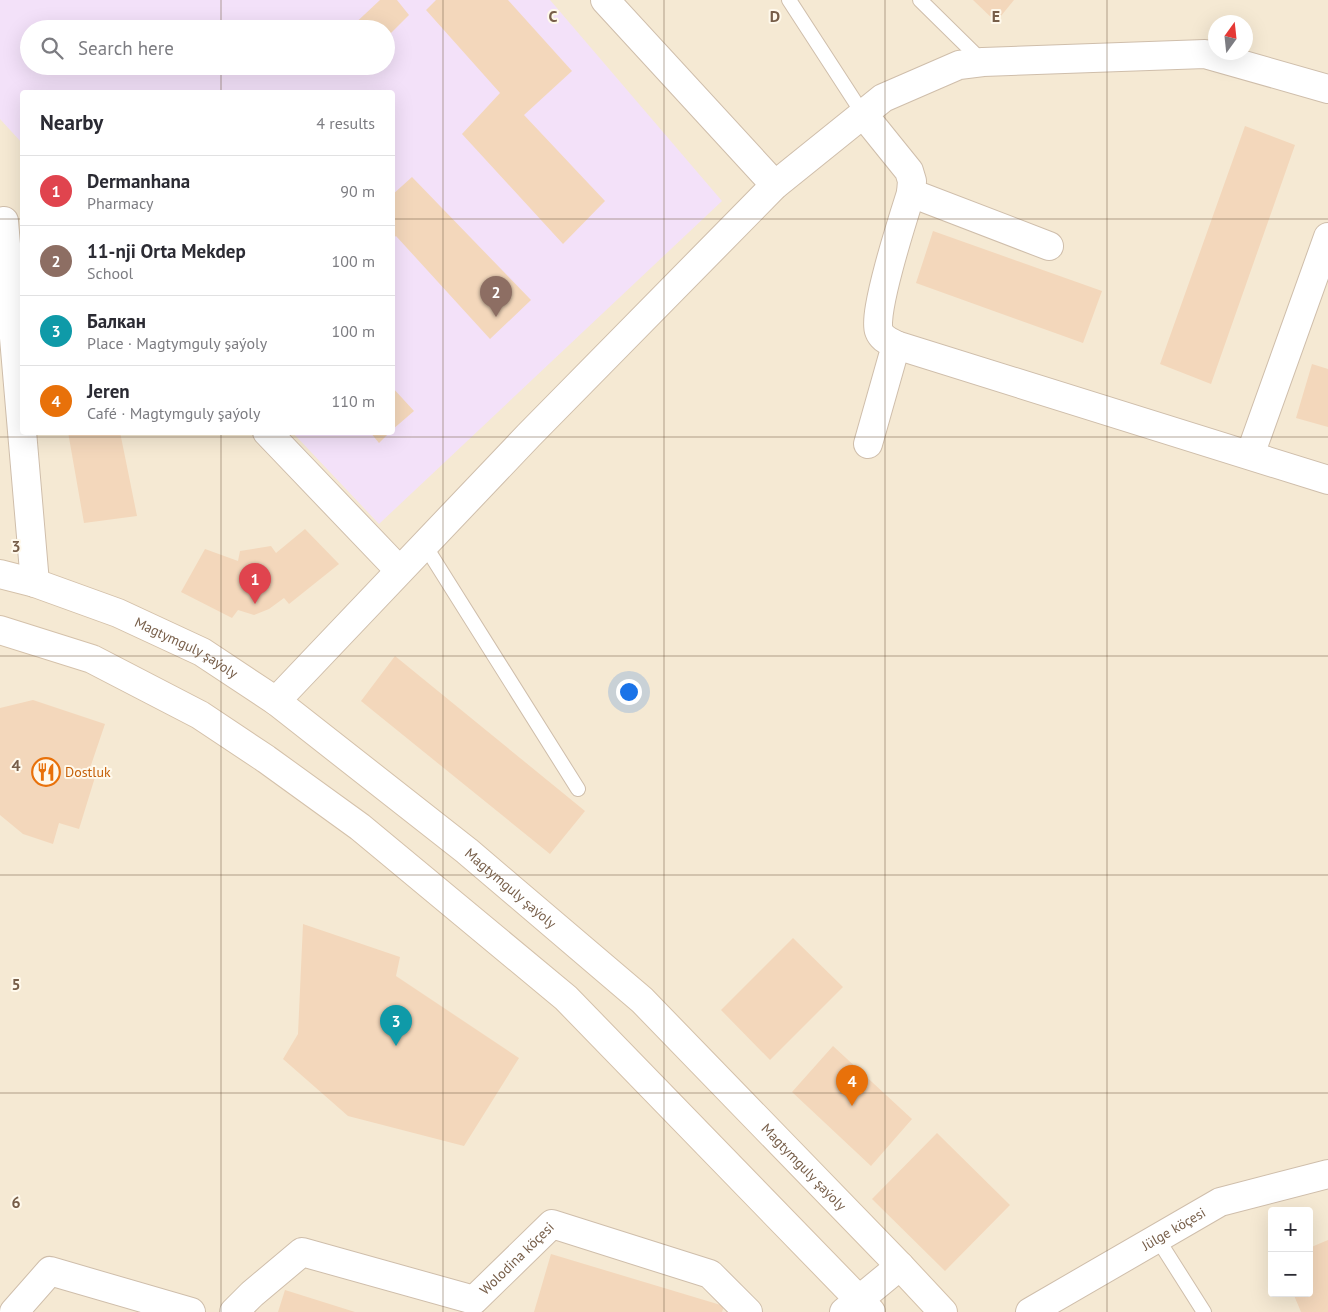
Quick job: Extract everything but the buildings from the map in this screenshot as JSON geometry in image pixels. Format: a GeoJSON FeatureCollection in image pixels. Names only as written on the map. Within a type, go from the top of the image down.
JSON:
{"type":"FeatureCollection","features":[{"type":"Feature","properties":{"kind":"street"},"geometry":{"type":"LineString","coordinates":[[605,0],[775,185]]}},
{"type":"Feature","properties":{"kind":"street"},"geometry":{"type":"LineString","coordinates":[[276,701],[529,435],[775,185],[883,98],[959,66],[983,62],[1205,54],[1328,89]]}},
{"type":"Feature","properties":{"kind":"street"},"geometry":{"type":"LineString","coordinates":[[863,114],[909,171],[912,181],[911,193],[879,305],[877,325],[883,338],[896,345],[1328,480]]}},
{"type":"Feature","properties":{"kind":"street"},"geometry":{"type":"LineString","coordinates":[[911,193],[1049,246]]}},
{"type":"Feature","properties":{"kind":"street"},"geometry":{"type":"LineString","coordinates":[[9,224],[20,376]]}},
{"type":"Feature","properties":{"kind":"street"},"geometry":{"type":"LineString","coordinates":[[1250,455],[1328,237]]}},
{"type":"Feature","properties":{"kind":"street"},"geometry":{"type":"LineString","coordinates":[[868,444],[896,345]]}},
{"type":"Feature","properties":{"kind":"street"},"geometry":{"type":"LineString","coordinates":[[24,435],[35,583]]}},
{"type":"Feature","properties":{"kind":"street"},"geometry":{"type":"LineString","coordinates":[[270,435],[399,570]]}},
{"type":"Feature","properties":{"kind":"street","name":"Magtymguly şaýoly"},"geometry":{"type":"LineString","coordinates":[[0,574],[35,583],[118,612],[202,652],[276,701],[467,851],[642,1000],[900,1266],[942,1312]]}},
{"type":"Feature","properties":{"kind":"street"},"geometry":{"type":"LineString","coordinates":[[0,630],[92,658],[200,715],[266,759],[360,827],[566,998],[858,1308],[900,1266]]}},
{"type":"Feature","properties":{"kind":"street","name":"Jülge köçesi"},"geometry":{"type":"LineString","coordinates":[[1030,1312],[1220,1202],[1328,1174]]}},
{"type":"Feature","properties":{"kind":"street","name":"Wolodina köçesi"},"geometry":{"type":"LineString","coordinates":[[234,1312],[252,1294],[302,1252],[475,1306],[552,1224],[710,1274],[748,1312]]}},
{"type":"Feature","properties":{"kind":"street"},"geometry":{"type":"LineString","coordinates":[[14,1312],[50,1271],[190,1312]]}},
{"type":"Feature","properties":{"kind":"lane"},"geometry":{"type":"LineString","coordinates":[[789,0],[863,114]]}},
{"type":"Feature","properties":{"kind":"lane"},"geometry":{"type":"LineString","coordinates":[[920,0],[983,62]]}},
{"type":"Feature","properties":{"kind":"lane"},"geometry":{"type":"LineString","coordinates":[[424,544],[578,789]]}},
{"type":"Feature","properties":{"kind":"lane"},"geometry":{"type":"LineString","coordinates":[[1157,1238],[1204,1312]]}},
{"type":"Feature","properties":{"kind":"shaded area"},"geometry":{"type":"Polygon","coordinates":[[[0,0],[1328,0],[1328,1312],[0,1312],[0,0]]]}},
{"type":"Feature","properties":{"kind":"shaded area"},"geometry":{"type":"Polygon","coordinates":[[[0,0],[550,0],[722,201],[379,524],[295,435],[395,435],[395,90],[20,90],[20,141],[0,119],[0,0]]]}},
{"type":"Feature","properties":{"kind":"place","name":"11-nji Orta Mekdep"},"geometry":{"type":"Point","coordinates":[496,317]}},
{"type":"Feature","properties":{"kind":"place","name":"Dermanhana"},"geometry":{"type":"Point","coordinates":[255,604]}},
{"type":"Feature","properties":{"kind":"place","name":"Dostluk"},"geometry":{"type":"Point","coordinates":[46,772]}},
{"type":"Feature","properties":{"kind":"place","name":"Балкан"},"geometry":{"type":"Point","coordinates":[396,1046]}},
{"type":"Feature","properties":{"kind":"place","name":"Jeren"},"geometry":{"type":"Point","coordinates":[852,1106]}}]}
